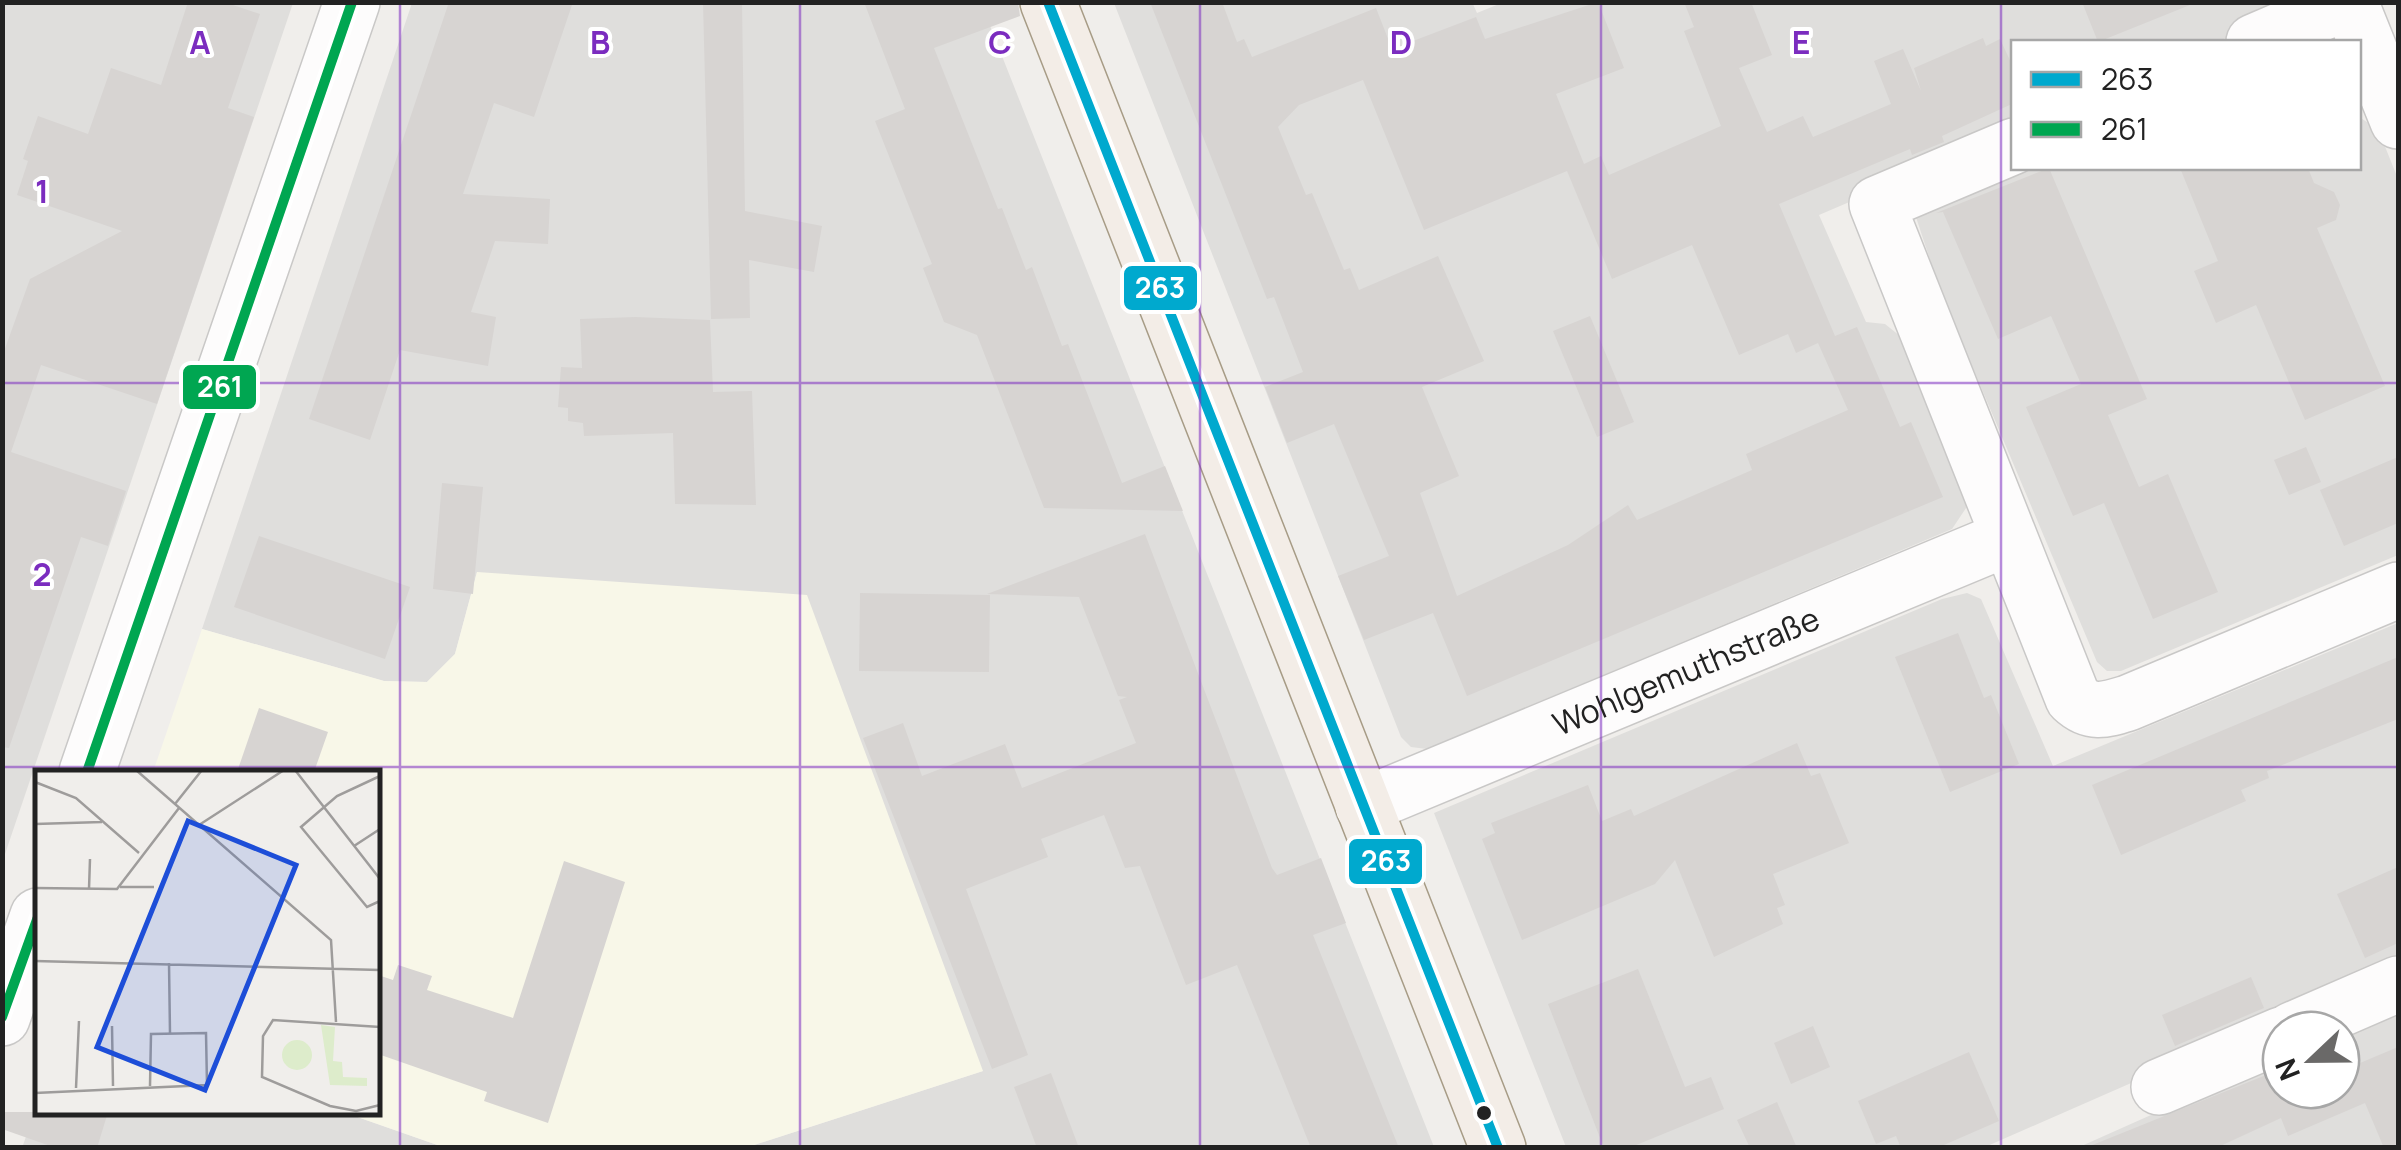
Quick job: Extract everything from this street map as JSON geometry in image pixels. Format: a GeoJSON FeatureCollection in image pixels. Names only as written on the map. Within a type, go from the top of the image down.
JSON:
{"type":"FeatureCollection","features":[{"type":"Feature","properties":{"kind":"main road"},"geometry":{"type":"LineString","coordinates":[[1048,2],[1498,1148]]}},
{"type":"Feature","properties":{"kind":"street"},"geometry":{"type":"LineString","coordinates":[[88,770],[352,2]]}},
{"type":"Feature","properties":{"kind":"street"},"geometry":{"type":"LineString","coordinates":[[2259,40],[2348,2],[2398,121]]}},
{"type":"Feature","properties":{"kind":"street"},"geometry":{"type":"LineString","coordinates":[[2011,147],[1878,204],[2073,698],[2084,709],[2096,711],[2128,703],[2398,590]]}},
{"type":"Feature","properties":{"kind":"street","name":"Wohlgemuthstraße"},"geometry":{"type":"LineString","coordinates":[[1363,806],[2008,538]]}},
{"type":"Feature","properties":{"kind":"street"},"geometry":{"type":"LineString","coordinates":[[2,1018],[35,924]]}},
{"type":"Feature","properties":{"kind":"street"},"geometry":{"type":"LineString","coordinates":[[2338,1010],[2398,984]]}},
{"type":"Feature","properties":{"kind":"street"},"geometry":{"type":"LineString","coordinates":[[2159,1087],[2261,1044]]}},
{"type":"Feature","properties":{"kind":"shaded area"},"geometry":{"type":"Polygon","coordinates":[[[1472,2],[1477,13],[1504,2],[2307,3],[2222,40],[2011,40],[2011,133],[1819,215],[1866,322],[1885,324],[1905,340],[1970,502],[1952,529],[1427,749],[1411,747],[1401,737],[1114,3],[1472,2]]]}},
{"type":"Feature","properties":{"kind":"shaded area"},"geometry":{"type":"Polygon","coordinates":[[[3,3],[293,3],[3,860],[3,3]]]}},
{"type":"Feature","properties":{"kind":"shaded area"},"geometry":{"type":"Polygon","coordinates":[[[412,3],[981,3],[1434,1147],[748,1147],[983,1071],[477,572],[455,654],[427,682],[384,681],[202,629],[412,3]]]}},
{"type":"Feature","properties":{"kind":"shaded area"},"geometry":{"type":"Polygon","coordinates":[[[2361,118],[2378,129],[2398,179],[2398,555],[2121,671],[2107,671],[2097,662],[1940,290],[1914,211],[2011,169],[2361,170],[2361,118]]]}},
{"type":"Feature","properties":{"kind":"shaded area"},"geometry":{"type":"Polygon","coordinates":[[[477,572],[807,595],[983,1071],[748,1147],[443,1147],[352,1115],[380,1115],[380,770],[154,770],[202,629],[384,681],[427,682],[455,654],[477,572]]]}},
{"type":"Feature","properties":{"kind":"shaded area"},"geometry":{"type":"Polygon","coordinates":[[[1967,593],[1981,599],[2053,766],[2398,623],[2398,966],[2298,1010],[2261,1010],[2261,1026],[1985,1147],[1566,1147],[1434,813],[1942,599],[1967,593]]]}},
{"type":"Feature","properties":{"kind":"shaded area"},"geometry":{"type":"Polygon","coordinates":[[[2398,1008],[2398,1147],[2077,1148],[2261,1066],[2261,1110],[2361,1110],[2361,1024],[2398,1008]]]}},
{"type":"Feature","properties":{"kind":"shaded area"},"geometry":{"type":"Polygon","coordinates":[[[35,1111],[35,1115],[352,1115],[443,1147],[22,1148],[35,1111]]]}},
{"type":"Feature","properties":{"kind":"building"},"geometry":{"type":"Polygon","coordinates":[[[188,2],[224,2],[260,14],[228,108],[254,117],[157,404],[41,365],[11,452],[126,491],[108,546],[81,537],[9,748],[2,747],[2,357],[30,279],[122,231],[17,195],[28,161],[23,159],[38,116],[88,134],[111,68],[161,85],[188,2]]]}},
{"type":"Feature","properties":{"kind":"building"},"geometry":{"type":"Polygon","coordinates":[[[449,2],[573,2],[534,117],[494,103],[463,194],[550,199],[548,244],[495,241],[471,312],[496,317],[488,366],[400,350],[370,440],[309,419],[449,2]]]}},
{"type":"Feature","properties":{"kind":"building"},"geometry":{"type":"Polygon","coordinates":[[[703,2],[742,2],[745,211],[822,226],[814,272],[749,260],[750,318],[711,319],[703,2]]]}},
{"type":"Feature","properties":{"kind":"building"},"geometry":{"type":"Polygon","coordinates":[[[864,2],[1018,2],[1020,16],[934,48],[998,209],[1002,208],[1026,270],[1032,267],[1062,346],[1068,344],[1122,483],[1165,466],[1183,511],[1044,508],[977,335],[944,322],[923,268],[932,264],[875,121],[905,109],[864,2]]]}},
{"type":"Feature","properties":{"kind":"building"},"geometry":{"type":"Polygon","coordinates":[[[1150,2],[1222,2],[1237,42],[1244,39],[1252,57],[1376,8],[1392,49],[1476,17],[1485,39],[1598,2],[1624,68],[1556,94],[1584,164],[1601,156],[1609,175],[1721,126],[1684,31],[1694,27],[1684,2],[1751,2],[1772,55],[1739,68],[1767,132],[1803,116],[1813,137],[1891,104],[1874,61],[1903,49],[1921,91],[1914,68],[1983,38],[1986,46],[2000,39],[2011,63],[2011,104],[1942,136],[1944,142],[1912,155],[1910,149],[1779,204],[1835,336],[1857,327],[1900,427],[1911,422],[1943,497],[1467,696],[1433,613],[1364,640],[1338,576],[1389,556],[1334,424],[1287,443],[1265,387],[1303,372],[1274,297],[1267,299],[1150,2]],[[1363,80],[1299,105],[1278,127],[1306,195],[1312,193],[1344,270],[1350,268],[1359,290],[1438,256],[1484,361],[1422,387],[1459,476],[1420,493],[1457,596],[1568,545],[1628,505],[1637,520],[1752,470],[1746,454],[1848,410],[1818,343],[1796,353],[1788,334],[1739,355],[1692,245],[1612,279],[1567,171],[1424,230],[1363,80]]]}},
{"type":"Feature","properties":{"kind":"building"},"geometry":{"type":"Polygon","coordinates":[[[2082,2],[2195,2],[2103,40],[2097,40],[2082,2]]]}},
{"type":"Feature","properties":{"kind":"building"},"geometry":{"type":"Polygon","coordinates":[[[2050,170],[2147,399],[2108,415],[2139,487],[2168,474],[2218,592],[2153,619],[2104,503],[2073,516],[2026,407],[2081,384],[2051,316],[1998,339],[1943,212],[1936,213],[2050,170]]]}},
{"type":"Feature","properties":{"kind":"building"},"geometry":{"type":"Polygon","coordinates":[[[2181,170],[2309,170],[2314,183],[2334,192],[2340,205],[2336,220],[2317,228],[2385,386],[2305,420],[2256,305],[2216,323],[2194,271],[2218,261],[2181,170]]]}},
{"type":"Feature","properties":{"kind":"building"},"geometry":{"type":"Polygon","coordinates":[[[1590,316],[1634,422],[1597,437],[1553,331],[1590,316]]]}},
{"type":"Feature","properties":{"kind":"building"},"geometry":{"type":"Polygon","coordinates":[[[580,319],[710,320],[713,392],[752,391],[756,505],[675,504],[673,433],[584,436],[583,423],[568,421],[568,408],[558,407],[561,367],[582,368],[580,319]]]}},
{"type":"Feature","properties":{"kind":"building"},"geometry":{"type":"Polygon","coordinates":[[[2306,447],[2321,482],[2289,495],[2274,460],[2306,447]]]}},
{"type":"Feature","properties":{"kind":"building"},"geometry":{"type":"Polygon","coordinates":[[[2398,457],[2398,523],[2344,546],[2320,490],[2398,457]]]}},
{"type":"Feature","properties":{"kind":"building"},"geometry":{"type":"Polygon","coordinates":[[[442,483],[483,487],[473,594],[433,589],[442,483]]]}},
{"type":"Feature","properties":{"kind":"building"},"geometry":{"type":"Polygon","coordinates":[[[1145,534],[1272,868],[1277,875],[1321,858],[1346,923],[1313,935],[1399,1148],[1311,1148],[1237,965],[1186,985],[1140,866],[1125,868],[1104,815],[1041,839],[1048,857],[966,889],[1028,1055],[992,1069],[863,738],[903,723],[922,776],[1005,744],[1022,788],[1136,743],[1119,700],[1127,697],[1118,696],[1079,597],[987,594],[1145,534]]]}},
{"type":"Feature","properties":{"kind":"building"},"geometry":{"type":"Polygon","coordinates":[[[259,536],[410,587],[385,659],[234,607],[259,536]]]}},
{"type":"Feature","properties":{"kind":"building"},"geometry":{"type":"Polygon","coordinates":[[[860,593],[990,595],[989,672],[859,671],[860,593]]]}},
{"type":"Feature","properties":{"kind":"building"},"geometry":{"type":"Polygon","coordinates":[[[1958,633],[1984,698],[1991,695],[2019,764],[1950,792],[1895,657],[1958,633]]]}},
{"type":"Feature","properties":{"kind":"building"},"geometry":{"type":"Polygon","coordinates":[[[2398,657],[2398,719],[2267,771],[2269,778],[2241,790],[2246,801],[2121,855],[2092,785],[2398,657]]]}},
{"type":"Feature","properties":{"kind":"building"},"geometry":{"type":"Polygon","coordinates":[[[259,708],[328,732],[315,770],[238,770],[259,708]]]}},
{"type":"Feature","properties":{"kind":"building"},"geometry":{"type":"Polygon","coordinates":[[[1797,743],[1811,776],[1820,773],[1849,843],[1773,874],[1785,905],[1777,908],[1783,924],[1714,957],[1675,860],[1655,884],[1522,940],[1482,839],[1495,833],[1491,823],[1588,785],[1602,821],[1631,809],[1634,816],[1797,743]]]}},
{"type":"Feature","properties":{"kind":"building"},"geometry":{"type":"Polygon","coordinates":[[[564,861],[625,882],[548,1123],[484,1101],[487,1092],[380,1055],[380,976],[393,980],[398,965],[432,976],[427,990],[513,1018],[564,861]]]}},
{"type":"Feature","properties":{"kind":"building"},"geometry":{"type":"Polygon","coordinates":[[[2398,867],[2398,943],[2365,958],[2337,894],[2398,867]]]}},
{"type":"Feature","properties":{"kind":"building"},"geometry":{"type":"Polygon","coordinates":[[[1638,969],[1685,1087],[1711,1077],[1724,1109],[1629,1148],[1604,1148],[1548,1004],[1638,969]]]}},
{"type":"Feature","properties":{"kind":"building"},"geometry":{"type":"Polygon","coordinates":[[[2251,977],[2264,1008],[2175,1046],[2162,1015],[2251,977]]]}},
{"type":"Feature","properties":{"kind":"building"},"geometry":{"type":"Polygon","coordinates":[[[1813,1026],[1830,1067],[1791,1084],[1774,1043],[1813,1026]]]}},
{"type":"Feature","properties":{"kind":"building"},"geometry":{"type":"Polygon","coordinates":[[[2398,1047],[2398,1148],[2384,1148],[2365,1103],[2361,1105],[2361,1063],[2398,1047]]]}},
{"type":"Feature","properties":{"kind":"building"},"geometry":{"type":"Polygon","coordinates":[[[1969,1052],[1999,1121],[1937,1148],[1901,1148],[1896,1136],[1876,1144],[1858,1101],[1969,1052]]]}},
{"type":"Feature","properties":{"kind":"building"},"geometry":{"type":"Polygon","coordinates":[[[1051,1073],[1079,1148],[1037,1148],[1014,1087],[1051,1073]]]}},
{"type":"Feature","properties":{"kind":"building"},"geometry":{"type":"Polygon","coordinates":[[[2261,1077],[2261,1110],[2349,1110],[2288,1136],[2281,1118],[2216,1148],[2085,1148],[2261,1077]]]}},
{"type":"Feature","properties":{"kind":"building"},"geometry":{"type":"Polygon","coordinates":[[[1777,1102],[1797,1148],[1750,1148],[1737,1120],[1777,1102]]]}},
{"type":"Feature","properties":{"kind":"building"},"geometry":{"type":"Polygon","coordinates":[[[2,1112],[107,1115],[97,1148],[56,1148],[2,1129],[2,1112]]]}},
{"type":"Feature","properties":{"kind":"transit line","name":"261"},"geometry":{"type":"LineString","coordinates":[[88,770],[352,2]]}},
{"type":"Feature","properties":{"kind":"transit line","name":"263"},"geometry":{"type":"LineString","coordinates":[[1048,2],[1498,1148]]}},
{"type":"Feature","properties":{"kind":"transit line","name":"261"},"geometry":{"type":"LineString","coordinates":[[2,1017],[35,925]]}}]}
